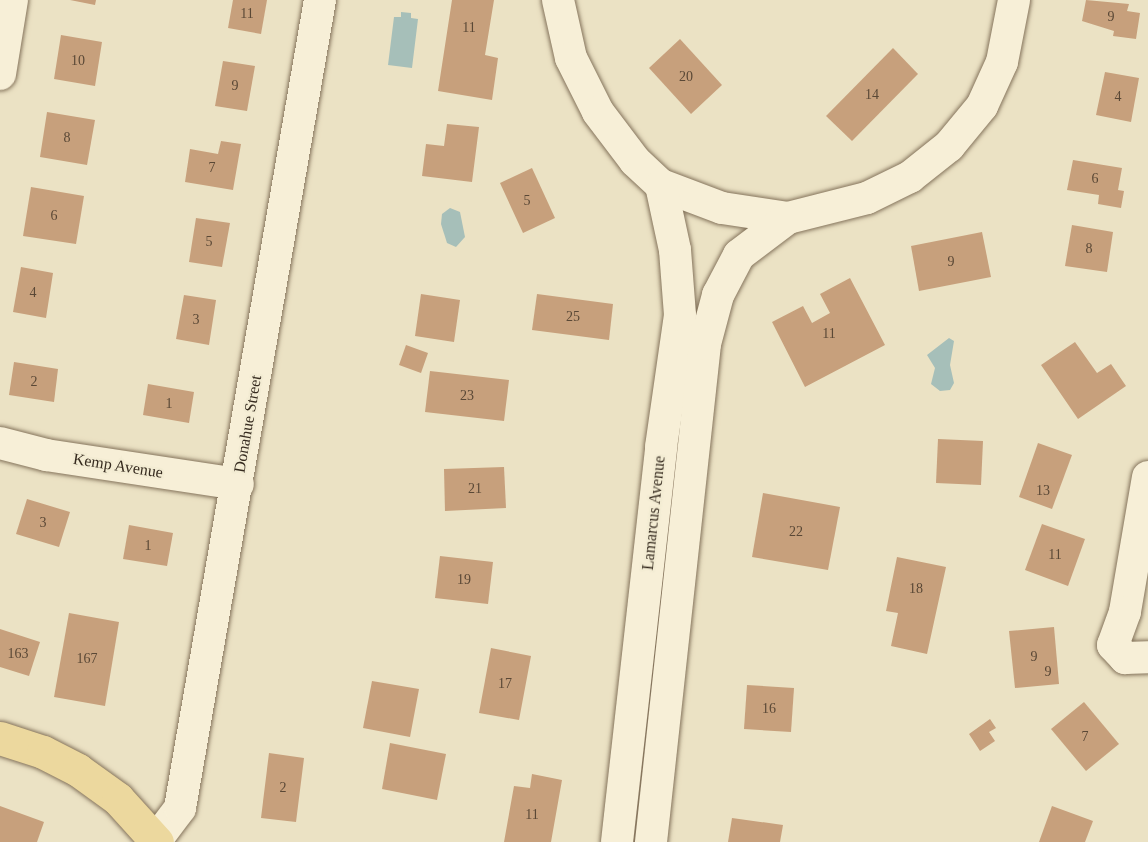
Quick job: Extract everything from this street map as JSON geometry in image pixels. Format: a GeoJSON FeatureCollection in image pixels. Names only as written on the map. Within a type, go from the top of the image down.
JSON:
{"type":"FeatureCollection","features":[{"type":"Feature","properties":{"kind":"main road"},"geometry":{"type":"LineString","coordinates":[[0,738],[43,752],[78,770],[118,799],[157,841]]}},
{"type":"Feature","properties":{"kind":"street"},"geometry":{"type":"LineString","coordinates":[[0,74],[12,0]]}},
{"type":"Feature","properties":{"kind":"street","name":"Donahue Street"},"geometry":{"type":"LineString","coordinates":[[157,841],[180,808],[238,484],[320,0]]}},
{"type":"Feature","properties":{"kind":"street"},"geometry":{"type":"LineString","coordinates":[[558,0],[571,58],[598,112],[635,161],[661,184],[722,208],[788,218],[867,198],[910,177],[949,146],[986,97],[1002,62],[1014,0]]}},
{"type":"Feature","properties":{"kind":"street","name":"Lamarcus Avenue"},"geometry":{"type":"LineString","coordinates":[[617,842],[661,447],[680,315],[675,250],[661,184]]}},
{"type":"Feature","properties":{"kind":"street","name":"Lamarcus Avenue"},"geometry":{"type":"LineString","coordinates":[[651,842],[705,344],[718,296],[739,255],[788,218]]}},
{"type":"Feature","properties":{"kind":"street","name":"Kemp Avenue"},"geometry":{"type":"LineString","coordinates":[[0,443],[46,455],[238,484]]}},
{"type":"Feature","properties":{"kind":"street"},"geometry":{"type":"LineString","coordinates":[[661,447],[694,451]]}},
{"type":"Feature","properties":{"kind":"street"},"geometry":{"type":"LineString","coordinates":[[1148,477],[1125,612],[1113,645],[1117,653],[1125,658],[1148,657]]}},
{"type":"Feature","properties":{"kind":"street"},"geometry":{"type":"LineString","coordinates":[[644,596],[678,600]]}},
{"type":"Feature","properties":{"kind":"street"},"geometry":{"type":"LineString","coordinates":[[627,752],[661,755]]}},
{"type":"Feature","properties":{"kind":"water"},"geometry":{"type":"Polygon","coordinates":[[[401,12],[411,13],[411,18],[418,19],[412,68],[388,65],[394,17],[401,17],[401,12]]]}},
{"type":"Feature","properties":{"kind":"water"},"geometry":{"type":"Polygon","coordinates":[[[450,208],[460,212],[465,237],[456,247],[447,243],[441,224],[442,214],[450,208]]]}},
{"type":"Feature","properties":{"kind":"water"},"geometry":{"type":"Polygon","coordinates":[[[949,338],[954,341],[950,365],[954,383],[950,390],[940,391],[931,384],[935,368],[927,355],[949,338]]]}},
{"type":"Feature","properties":{"kind":"building"},"geometry":{"type":"Polygon","coordinates":[[[70,0],[96,0],[95,5],[70,0]]]}},
{"type":"Feature","properties":{"kind":"building"},"geometry":{"type":"Polygon","coordinates":[[[233,0],[267,0],[261,34],[228,28],[233,0]]]}},
{"type":"Feature","properties":{"kind":"building"},"geometry":{"type":"Polygon","coordinates":[[[452,0],[494,0],[485,55],[498,58],[492,100],[438,91],[452,0]]]}},
{"type":"Feature","properties":{"kind":"building"},"geometry":{"type":"Polygon","coordinates":[[[1086,0],[1129,4],[1127,11],[1140,13],[1136,39],[1113,36],[1114,31],[1082,21],[1086,0]]]}},
{"type":"Feature","properties":{"kind":"building"},"geometry":{"type":"Polygon","coordinates":[[[61,35],[102,42],[95,86],[54,79],[61,35]]]}},
{"type":"Feature","properties":{"kind":"building"},"geometry":{"type":"Polygon","coordinates":[[[680,39],[722,85],[691,114],[649,68],[680,39]]]}},
{"type":"Feature","properties":{"kind":"building"},"geometry":{"type":"Polygon","coordinates":[[[893,48],[918,74],[852,141],[826,116],[893,48]]]}},
{"type":"Feature","properties":{"kind":"building"},"geometry":{"type":"Polygon","coordinates":[[[223,61],[255,66],[247,111],[215,106],[223,61]]]}},
{"type":"Feature","properties":{"kind":"building"},"geometry":{"type":"Polygon","coordinates":[[[1105,72],[1139,78],[1131,122],[1096,115],[1105,72]]]}},
{"type":"Feature","properties":{"kind":"building"},"geometry":{"type":"Polygon","coordinates":[[[47,112],[95,120],[87,165],[40,157],[47,112]]]}},
{"type":"Feature","properties":{"kind":"building"},"geometry":{"type":"Polygon","coordinates":[[[447,124],[479,127],[472,182],[422,176],[426,144],[444,146],[447,124]]]}},
{"type":"Feature","properties":{"kind":"building"},"geometry":{"type":"Polygon","coordinates":[[[221,141],[241,144],[233,190],[185,182],[190,149],[218,154],[221,141]]]}},
{"type":"Feature","properties":{"kind":"building"},"geometry":{"type":"Polygon","coordinates":[[[1073,160],[1122,168],[1118,190],[1124,191],[1121,208],[1098,204],[1099,195],[1067,190],[1073,160]]]}},
{"type":"Feature","properties":{"kind":"building"},"geometry":{"type":"Polygon","coordinates":[[[532,168],[555,218],[523,233],[500,183],[532,168]]]}},
{"type":"Feature","properties":{"kind":"building"},"geometry":{"type":"Polygon","coordinates":[[[31,187],[84,196],[76,244],[23,236],[31,187]]]}},
{"type":"Feature","properties":{"kind":"building"},"geometry":{"type":"Polygon","coordinates":[[[196,218],[230,223],[222,267],[189,262],[196,218]]]}},
{"type":"Feature","properties":{"kind":"building"},"geometry":{"type":"Polygon","coordinates":[[[1072,225],[1113,232],[1107,272],[1065,266],[1072,225]]]}},
{"type":"Feature","properties":{"kind":"building"},"geometry":{"type":"Polygon","coordinates":[[[982,232],[991,277],[919,291],[911,246],[982,232]]]}},
{"type":"Feature","properties":{"kind":"building"},"geometry":{"type":"Polygon","coordinates":[[[21,267],[53,273],[46,318],[13,312],[21,267]]]}},
{"type":"Feature","properties":{"kind":"building"},"geometry":{"type":"Polygon","coordinates":[[[850,278],[885,345],[805,387],[772,322],[803,306],[812,323],[830,313],[820,294],[850,278]]]}},
{"type":"Feature","properties":{"kind":"building"},"geometry":{"type":"Polygon","coordinates":[[[421,294],[460,300],[454,342],[415,336],[421,294]]]}},
{"type":"Feature","properties":{"kind":"building"},"geometry":{"type":"Polygon","coordinates":[[[537,294],[613,304],[609,340],[532,330],[537,294]]]}},
{"type":"Feature","properties":{"kind":"building"},"geometry":{"type":"Polygon","coordinates":[[[184,295],[216,300],[209,345],[176,339],[184,295]]]}},
{"type":"Feature","properties":{"kind":"building"},"geometry":{"type":"Polygon","coordinates":[[[1075,342],[1097,373],[1111,364],[1126,386],[1078,419],[1041,365],[1075,342]]]}},
{"type":"Feature","properties":{"kind":"building"},"geometry":{"type":"Polygon","coordinates":[[[406,345],[428,353],[421,373],[399,365],[406,345]]]}},
{"type":"Feature","properties":{"kind":"building"},"geometry":{"type":"Polygon","coordinates":[[[14,362],[58,369],[54,402],[9,395],[14,362]]]}},
{"type":"Feature","properties":{"kind":"building"},"geometry":{"type":"Polygon","coordinates":[[[430,371],[509,380],[504,421],[425,412],[430,371]]]}},
{"type":"Feature","properties":{"kind":"building"},"geometry":{"type":"Polygon","coordinates":[[[148,384],[194,392],[189,423],[143,415],[148,384]]]}},
{"type":"Feature","properties":{"kind":"building"},"geometry":{"type":"Polygon","coordinates":[[[938,439],[983,441],[981,485],[936,483],[938,439]]]}},
{"type":"Feature","properties":{"kind":"building"},"geometry":{"type":"Polygon","coordinates":[[[1038,443],[1072,455],[1052,509],[1019,497],[1038,443]]]}},
{"type":"Feature","properties":{"kind":"building"},"geometry":{"type":"Polygon","coordinates":[[[504,467],[506,508],[445,511],[444,469],[504,467]]]}},
{"type":"Feature","properties":{"kind":"building"},"geometry":{"type":"Polygon","coordinates":[[[763,493],[840,507],[828,570],[752,557],[763,493]]]}},
{"type":"Feature","properties":{"kind":"building"},"geometry":{"type":"Polygon","coordinates":[[[27,499],[70,512],[59,547],[16,534],[27,499]]]}},
{"type":"Feature","properties":{"kind":"building"},"geometry":{"type":"Polygon","coordinates":[[[1042,524],[1085,539],[1068,586],[1025,570],[1042,524]]]}},
{"type":"Feature","properties":{"kind":"building"},"geometry":{"type":"Polygon","coordinates":[[[129,525],[173,533],[167,566],[123,559],[129,525]]]}},
{"type":"Feature","properties":{"kind":"building"},"geometry":{"type":"Polygon","coordinates":[[[440,556],[493,562],[488,604],[435,598],[440,556]]]}},
{"type":"Feature","properties":{"kind":"building"},"geometry":{"type":"Polygon","coordinates":[[[897,557],[946,567],[927,654],[891,646],[898,613],[886,611],[897,557]]]}},
{"type":"Feature","properties":{"kind":"building"},"geometry":{"type":"Polygon","coordinates":[[[69,613],[119,622],[105,706],[54,697],[69,613]]]}},
{"type":"Feature","properties":{"kind":"building"},"geometry":{"type":"Polygon","coordinates":[[[1054,627],[1059,684],[1015,688],[1009,631],[1054,627]]]}},
{"type":"Feature","properties":{"kind":"building"},"geometry":{"type":"Polygon","coordinates":[[[0,629],[40,642],[29,676],[0,667],[0,629]]]}},
{"type":"Feature","properties":{"kind":"building"},"geometry":{"type":"Polygon","coordinates":[[[491,648],[531,656],[519,720],[479,713],[491,648]]]}},
{"type":"Feature","properties":{"kind":"building"},"geometry":{"type":"Polygon","coordinates":[[[372,681],[419,689],[410,737],[363,728],[372,681]]]}},
{"type":"Feature","properties":{"kind":"building"},"geometry":{"type":"Polygon","coordinates":[[[747,685],[794,688],[791,732],[744,729],[747,685]]]}},
{"type":"Feature","properties":{"kind":"building"},"geometry":{"type":"Polygon","coordinates":[[[1084,702],[1119,744],[1086,771],[1051,729],[1084,702]]]}},
{"type":"Feature","properties":{"kind":"building"},"geometry":{"type":"Polygon","coordinates":[[[990,719],[996,728],[989,732],[995,741],[980,751],[969,734],[990,719]]]}},
{"type":"Feature","properties":{"kind":"building"},"geometry":{"type":"Polygon","coordinates":[[[390,743],[446,754],[437,800],[382,789],[390,743]]]}},
{"type":"Feature","properties":{"kind":"building"},"geometry":{"type":"Polygon","coordinates":[[[269,753],[304,758],[296,822],[261,818],[269,753]]]}},
{"type":"Feature","properties":{"kind":"building"},"geometry":{"type":"Polygon","coordinates":[[[532,774],[562,780],[551,842],[504,842],[514,786],[530,788],[532,774]]]}},
{"type":"Feature","properties":{"kind":"building"},"geometry":{"type":"Polygon","coordinates":[[[0,806],[44,822],[37,842],[0,842],[0,806]]]}},
{"type":"Feature","properties":{"kind":"building"},"geometry":{"type":"Polygon","coordinates":[[[1052,806],[1093,821],[1085,842],[1039,842],[1052,806]]]}},
{"type":"Feature","properties":{"kind":"building"},"geometry":{"type":"Polygon","coordinates":[[[732,818],[783,825],[780,842],[728,842],[732,818]]]}}]}
